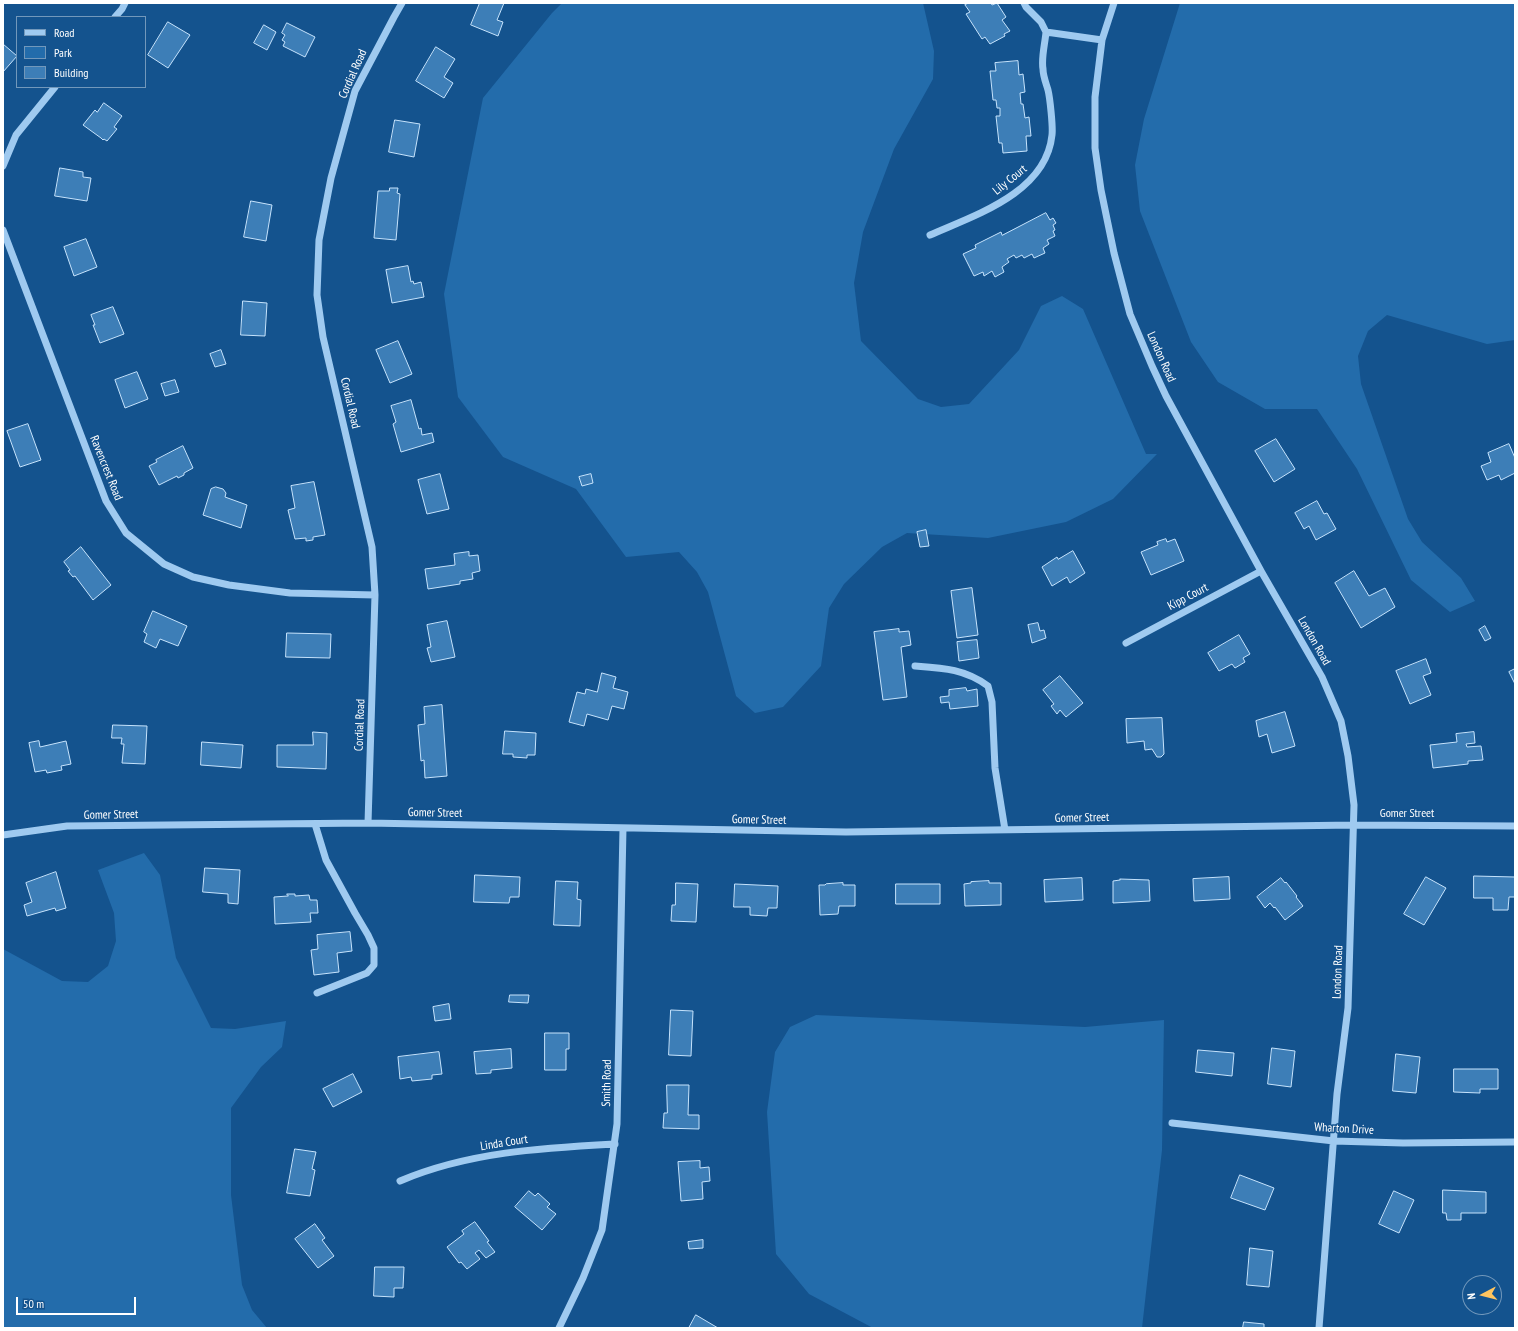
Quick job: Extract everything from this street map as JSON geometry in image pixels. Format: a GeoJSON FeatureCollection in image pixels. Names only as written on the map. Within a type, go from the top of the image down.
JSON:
{"type":"FeatureCollection","features":[{"type":"Feature","properties":{"kind":"street"},"geometry":{"type":"LineString","coordinates":[[116,16],[125,3]]}},
{"type":"Feature","properties":{"kind":"street","name":"Cordial Road"},"geometry":{"type":"LineString","coordinates":[[368,823],[375,595],[372,547],[323,337],[317,295],[319,240],[331,178],[355,91],[402,3]]}},
{"type":"Feature","properties":{"kind":"street"},"geometry":{"type":"LineString","coordinates":[[1024,3],[1041,22],[1046,32],[1102,40]]}},
{"type":"Feature","properties":{"kind":"street","name":"London Road"},"geometry":{"type":"LineString","coordinates":[[1114,3],[1102,40],[1095,97],[1095,148],[1104,206],[1114,253],[1130,314],[1166,396],[1261,571],[1322,677],[1341,722],[1348,756],[1354,805],[1348,1008],[1337,1094],[1319,1328]]}},
{"type":"Feature","properties":{"kind":"street","name":"Lily Court"},"geometry":{"type":"LineString","coordinates":[[930,236],[998,205],[1019,190],[1038,172],[1047,154],[1052,135],[1049,92],[1042,68],[1046,32]]}},
{"type":"Feature","properties":{"kind":"street"},"geometry":{"type":"LineString","coordinates":[[3,166],[16,135],[54,88]]}},
{"type":"Feature","properties":{"kind":"street","name":"Ravencrest Road"},"geometry":{"type":"LineString","coordinates":[[3,230],[106,501],[126,533],[164,564],[193,577],[229,585],[290,593],[375,595]]}},
{"type":"Feature","properties":{"kind":"street","name":"Kipp Court"},"geometry":{"type":"LineString","coordinates":[[1126,643],[1261,571]]}},
{"type":"Feature","properties":{"kind":"street"},"geometry":{"type":"LineString","coordinates":[[915,666],[944,668],[960,671],[978,678],[988,686],[992,702],[995,768],[1005,830]]}},
{"type":"Feature","properties":{"kind":"street","name":"Gomer Street"},"geometry":{"type":"LineString","coordinates":[[3,835],[67,826],[368,823],[846,832],[1354,825],[1515,826]]}},
{"type":"Feature","properties":{"kind":"street"},"geometry":{"type":"LineString","coordinates":[[315,824],[326,860],[374,948],[374,965],[367,973],[317,993]]}},
{"type":"Feature","properties":{"kind":"street","name":"Smith Road"},"geometry":{"type":"LineString","coordinates":[[559,1328],[583,1278],[602,1230],[615,1144],[618,1116],[623,828]]}},
{"type":"Feature","properties":{"kind":"street","name":"Wharton Drive"},"geometry":{"type":"LineString","coordinates":[[1172,1123],[1334,1141],[1515,1142]]}},
{"type":"Feature","properties":{"kind":"street","name":"Linda Court"},"geometry":{"type":"LineString","coordinates":[[400,1181],[425,1171],[499,1154],[546,1148],[615,1144]]}},
{"type":"Feature","properties":{"kind":"green space"},"geometry":{"type":"Polygon","coordinates":[[[562,3],[923,3],[934,51],[933,79],[894,149],[863,232],[854,283],[861,341],[918,399],[941,407],[969,404],[1019,350],[1041,306],[1062,296],[1083,309],[1146,454],[1157,454],[1113,499],[1066,522],[988,538],[907,533],[882,547],[844,584],[829,608],[821,666],[783,707],[755,713],[736,696],[708,592],[697,572],[679,552],[626,557],[576,489],[503,457],[458,397],[444,294],[483,98],[552,13],[562,3]]]}},
{"type":"Feature","properties":{"kind":"green space"},"geometry":{"type":"Polygon","coordinates":[[[1180,3],[1515,3],[1515,340],[1487,344],[1387,315],[1368,331],[1358,356],[1361,384],[1408,519],[1422,542],[1461,578],[1475,601],[1450,612],[1411,580],[1357,469],[1317,409],[1265,409],[1218,382],[1191,342],[1140,211],[1135,165],[1144,119],[1180,3]]]}},
{"type":"Feature","properties":{"kind":"green space"},"geometry":{"type":"Polygon","coordinates":[[[144,853],[160,875],[176,958],[211,1028],[235,1029],[286,1021],[282,1047],[261,1067],[231,1108],[231,1195],[242,1285],[252,1310],[267,1328],[3,1328],[3,949],[62,981],[88,982],[108,966],[116,941],[114,913],[98,870],[144,853]]]}},
{"type":"Feature","properties":{"kind":"green space"},"geometry":{"type":"Polygon","coordinates":[[[816,1015],[1085,1027],[1164,1020],[1162,1150],[1142,1328],[873,1328],[809,1294],[776,1254],[767,1112],[775,1052],[790,1027],[816,1015]]]}},
{"type":"Feature","properties":{"kind":"building"},"geometry":{"type":"Polygon","coordinates":[[[480,3],[504,3],[497,20],[503,22],[498,36],[471,25],[480,3]]]}},
{"type":"Feature","properties":{"kind":"building"},"geometry":{"type":"Polygon","coordinates":[[[969,3],[991,3],[992,5],[997,3],[1006,17],[1002,20],[1010,31],[1004,34],[1005,36],[990,44],[985,37],[982,39],[966,14],[970,12],[965,5],[969,3]]]}},
{"type":"Feature","properties":{"kind":"building"},"geometry":{"type":"Polygon","coordinates":[[[168,22],[190,35],[168,68],[148,55],[168,22]]]}},
{"type":"Feature","properties":{"kind":"building"},"geometry":{"type":"Polygon","coordinates":[[[287,23],[315,37],[305,57],[283,46],[285,42],[282,40],[285,35],[282,33],[287,23]]]}},
{"type":"Feature","properties":{"kind":"building"},"geometry":{"type":"Polygon","coordinates":[[[264,25],[276,32],[267,50],[254,43],[264,25]]]}},
{"type":"Feature","properties":{"kind":"building"},"geometry":{"type":"Polygon","coordinates":[[[3,44],[16,55],[16,57],[3,72],[3,44]]]}},
{"type":"Feature","properties":{"kind":"building"},"geometry":{"type":"Polygon","coordinates":[[[436,47],[455,59],[444,77],[453,83],[444,98],[416,81],[436,47]]]}},
{"type":"Feature","properties":{"kind":"building"},"geometry":{"type":"Polygon","coordinates":[[[1018,61],[1019,75],[1023,74],[1025,92],[1020,93],[1021,104],[1023,104],[1025,118],[1029,117],[1031,136],[1026,136],[1027,151],[1003,153],[1002,143],[999,143],[996,116],[1000,116],[1000,108],[997,108],[996,100],[993,100],[990,71],[996,71],[995,63],[1018,61]]]}},
{"type":"Feature","properties":{"kind":"building"},"geometry":{"type":"Polygon","coordinates":[[[104,103],[122,116],[114,127],[117,129],[107,141],[104,139],[103,140],[83,125],[95,110],[97,112],[104,103]]]}},
{"type":"Feature","properties":{"kind":"building"},"geometry":{"type":"Polygon","coordinates":[[[395,120],[420,124],[414,157],[389,152],[395,120]]]}},
{"type":"Feature","properties":{"kind":"building"},"geometry":{"type":"Polygon","coordinates":[[[60,168],[83,172],[83,177],[91,178],[87,201],[55,196],[60,168]]]}},
{"type":"Feature","properties":{"kind":"building"},"geometry":{"type":"Polygon","coordinates":[[[390,188],[398,188],[397,193],[400,194],[396,240],[374,238],[378,191],[389,191],[390,188]]]}},
{"type":"Feature","properties":{"kind":"building"},"geometry":{"type":"Polygon","coordinates":[[[251,201],[272,205],[266,241],[244,237],[251,201]]]}},
{"type":"Feature","properties":{"kind":"building"},"geometry":{"type":"Polygon","coordinates":[[[1046,213],[1050,220],[1053,218],[1056,223],[1053,225],[1055,236],[1047,240],[1049,244],[1043,248],[1045,253],[1034,258],[1032,254],[1024,258],[1022,255],[1016,258],[1014,255],[1007,259],[1009,262],[1002,267],[1004,272],[995,277],[992,271],[984,276],[983,272],[974,276],[963,254],[976,248],[975,245],[1001,232],[1002,235],[1046,213]]]}},
{"type":"Feature","properties":{"kind":"building"},"geometry":{"type":"Polygon","coordinates":[[[86,239],[97,267],[74,276],[64,247],[86,239]]]}},
{"type":"Feature","properties":{"kind":"building"},"geometry":{"type":"Polygon","coordinates":[[[408,266],[411,282],[413,281],[414,284],[421,282],[424,297],[392,303],[386,270],[408,266]]]}},
{"type":"Feature","properties":{"kind":"building"},"geometry":{"type":"Polygon","coordinates":[[[243,301],[267,303],[265,336],[241,335],[243,301]]]}},
{"type":"Feature","properties":{"kind":"building"},"geometry":{"type":"Polygon","coordinates":[[[113,307],[124,334],[100,343],[91,315],[113,307]]]}},
{"type":"Feature","properties":{"kind":"building"},"geometry":{"type":"Polygon","coordinates":[[[398,341],[412,374],[390,383],[376,350],[398,341]]]}},
{"type":"Feature","properties":{"kind":"building"},"geometry":{"type":"Polygon","coordinates":[[[221,350],[226,364],[215,367],[210,354],[221,350]]]}},
{"type":"Feature","properties":{"kind":"building"},"geometry":{"type":"Polygon","coordinates":[[[137,372],[148,399],[125,408],[115,380],[137,372]]]}},
{"type":"Feature","properties":{"kind":"building"},"geometry":{"type":"Polygon","coordinates":[[[175,380],[179,392],[165,396],[161,384],[175,380]]]}},
{"type":"Feature","properties":{"kind":"building"},"geometry":{"type":"Polygon","coordinates":[[[411,400],[422,435],[432,433],[434,442],[401,452],[393,424],[396,422],[391,406],[411,400]]]}},
{"type":"Feature","properties":{"kind":"building"},"geometry":{"type":"Polygon","coordinates":[[[28,424],[41,460],[20,467],[7,431],[28,424]]]}},
{"type":"Feature","properties":{"kind":"building"},"geometry":{"type":"Polygon","coordinates":[[[1276,439],[1295,469],[1274,482],[1255,451],[1276,439]]]}},
{"type":"Feature","properties":{"kind":"building"},"geometry":{"type":"Polygon","coordinates":[[[1509,444],[1515,458],[1515,473],[1501,480],[1499,475],[1487,480],[1481,466],[1491,462],[1488,453],[1509,444]]]}},
{"type":"Feature","properties":{"kind":"building"},"geometry":{"type":"Polygon","coordinates":[[[183,446],[193,468],[178,478],[177,476],[159,485],[149,466],[157,462],[156,460],[183,446]]]}},
{"type":"Feature","properties":{"kind":"building"},"geometry":{"type":"Polygon","coordinates":[[[440,474],[449,509],[427,514],[418,480],[440,474]]]}},
{"type":"Feature","properties":{"kind":"building"},"geometry":{"type":"Polygon","coordinates":[[[591,474],[593,483],[582,486],[579,477],[591,474]]]}},
{"type":"Feature","properties":{"kind":"building"},"geometry":{"type":"Polygon","coordinates":[[[314,482],[325,535],[313,537],[313,540],[306,541],[306,538],[295,539],[288,510],[295,508],[291,486],[314,482]]]}},
{"type":"Feature","properties":{"kind":"building"},"geometry":{"type":"Polygon","coordinates":[[[216,487],[223,489],[226,493],[225,497],[247,505],[241,528],[203,515],[211,489],[216,487]]]}},
{"type":"Feature","properties":{"kind":"building"},"geometry":{"type":"Polygon","coordinates":[[[1317,501],[1324,514],[1327,513],[1336,529],[1316,540],[1309,526],[1304,529],[1295,513],[1317,501]]]}},
{"type":"Feature","properties":{"kind":"building"},"geometry":{"type":"Polygon","coordinates":[[[926,530],[929,546],[920,547],[917,532],[926,530]]]}},
{"type":"Feature","properties":{"kind":"building"},"geometry":{"type":"Polygon","coordinates":[[[1166,539],[1167,542],[1175,539],[1184,561],[1151,575],[1141,552],[1158,545],[1157,542],[1166,539]]]}},
{"type":"Feature","properties":{"kind":"building"},"geometry":{"type":"Polygon","coordinates":[[[81,547],[111,585],[93,600],[75,576],[73,577],[68,571],[70,570],[64,562],[81,547]]]}},
{"type":"Feature","properties":{"kind":"building"},"geometry":{"type":"Polygon","coordinates":[[[1073,551],[1085,573],[1070,583],[1067,577],[1052,586],[1042,567],[1057,557],[1058,559],[1073,551]]]}},
{"type":"Feature","properties":{"kind":"building"},"geometry":{"type":"Polygon","coordinates":[[[469,552],[469,556],[478,555],[480,571],[472,573],[473,579],[460,581],[460,584],[428,589],[425,569],[455,565],[454,554],[469,552]]]}},
{"type":"Feature","properties":{"kind":"building"},"geometry":{"type":"Polygon","coordinates":[[[1354,571],[1369,596],[1385,588],[1395,607],[1361,628],[1335,583],[1354,571]]]}},
{"type":"Feature","properties":{"kind":"building"},"geometry":{"type":"Polygon","coordinates":[[[972,588],[978,635],[957,638],[951,591],[972,588]]]}},
{"type":"Feature","properties":{"kind":"building"},"geometry":{"type":"Polygon","coordinates":[[[153,611],[187,626],[178,646],[160,639],[156,648],[144,642],[147,634],[144,632],[153,611]]]}},
{"type":"Feature","properties":{"kind":"building"},"geometry":{"type":"Polygon","coordinates":[[[447,621],[455,657],[431,662],[427,648],[431,647],[427,625],[447,621]]]}},
{"type":"Feature","properties":{"kind":"building"},"geometry":{"type":"Polygon","coordinates":[[[1038,623],[1040,631],[1044,630],[1046,638],[1032,643],[1028,625],[1038,623]]]}},
{"type":"Feature","properties":{"kind":"building"},"geometry":{"type":"Polygon","coordinates":[[[1485,626],[1491,638],[1485,641],[1479,630],[1485,626]]]}},
{"type":"Feature","properties":{"kind":"building"},"geometry":{"type":"Polygon","coordinates":[[[899,629],[899,632],[909,631],[911,645],[901,647],[907,697],[883,700],[874,632],[899,629]]]}},
{"type":"Feature","properties":{"kind":"building"},"geometry":{"type":"Polygon","coordinates":[[[287,633],[331,634],[330,658],[286,657],[287,633]]]}},
{"type":"Feature","properties":{"kind":"building"},"geometry":{"type":"Polygon","coordinates":[[[1239,635],[1250,654],[1243,658],[1245,662],[1235,668],[1232,664],[1219,671],[1208,653],[1239,635]]]}},
{"type":"Feature","properties":{"kind":"building"},"geometry":{"type":"Polygon","coordinates":[[[977,640],[979,658],[959,661],[957,642],[977,640]]]}},
{"type":"Feature","properties":{"kind":"building"},"geometry":{"type":"Polygon","coordinates":[[[1426,659],[1431,673],[1423,676],[1431,695],[1410,704],[1396,671],[1426,659]]]}},
{"type":"Feature","properties":{"kind":"building"},"geometry":{"type":"Polygon","coordinates":[[[1515,669],[1515,684],[1509,672],[1515,669]]]}},
{"type":"Feature","properties":{"kind":"building"},"geometry":{"type":"Polygon","coordinates":[[[602,673],[616,677],[613,688],[628,692],[624,709],[612,706],[608,720],[587,714],[584,726],[569,722],[577,692],[585,694],[586,689],[597,692],[602,673]]]}},
{"type":"Feature","properties":{"kind":"building"},"geometry":{"type":"Polygon","coordinates":[[[1060,676],[1083,703],[1066,717],[1060,710],[1057,714],[1051,706],[1054,704],[1043,690],[1060,676]]]}},
{"type":"Feature","properties":{"kind":"building"},"geometry":{"type":"Polygon","coordinates":[[[966,688],[967,691],[977,689],[978,706],[950,709],[949,702],[941,703],[940,697],[949,696],[949,690],[966,688]]]}},
{"type":"Feature","properties":{"kind":"building"},"geometry":{"type":"Polygon","coordinates":[[[442,705],[447,776],[425,778],[424,760],[421,761],[418,725],[425,724],[424,707],[442,705]]]}},
{"type":"Feature","properties":{"kind":"building"},"geometry":{"type":"Polygon","coordinates":[[[1285,712],[1295,746],[1272,753],[1267,734],[1259,737],[1256,721],[1285,712]]]}},
{"type":"Feature","properties":{"kind":"building"},"geometry":{"type":"Polygon","coordinates":[[[1162,718],[1164,754],[1161,757],[1157,757],[1152,749],[1145,750],[1144,741],[1127,743],[1126,719],[1162,718]]]}},
{"type":"Feature","properties":{"kind":"building"},"geometry":{"type":"Polygon","coordinates":[[[113,725],[147,726],[145,764],[122,763],[124,744],[121,744],[122,738],[112,738],[113,725]]]}},
{"type":"Feature","properties":{"kind":"building"},"geometry":{"type":"Polygon","coordinates":[[[505,731],[536,733],[535,755],[527,755],[527,758],[513,757],[513,754],[503,754],[505,731]]]}},
{"type":"Feature","properties":{"kind":"building"},"geometry":{"type":"Polygon","coordinates":[[[313,732],[327,733],[326,769],[277,767],[277,745],[313,745],[313,732]]]}},
{"type":"Feature","properties":{"kind":"building"},"geometry":{"type":"Polygon","coordinates":[[[1474,732],[1475,743],[1466,744],[1467,747],[1481,746],[1483,760],[1468,761],[1468,764],[1433,768],[1430,745],[1457,742],[1456,734],[1474,732]]]}},
{"type":"Feature","properties":{"kind":"building"},"geometry":{"type":"Polygon","coordinates":[[[39,741],[40,747],[66,741],[71,764],[61,766],[62,770],[47,773],[46,770],[35,772],[29,743],[39,741]]]}},
{"type":"Feature","properties":{"kind":"building"},"geometry":{"type":"Polygon","coordinates":[[[202,742],[243,745],[241,768],[201,765],[202,742]]]}},
{"type":"Feature","properties":{"kind":"building"},"geometry":{"type":"Polygon","coordinates":[[[205,868],[240,870],[238,904],[228,903],[228,894],[203,892],[205,868]]]}},
{"type":"Feature","properties":{"kind":"building"},"geometry":{"type":"Polygon","coordinates":[[[56,872],[66,908],[56,911],[55,908],[27,916],[24,905],[32,902],[26,883],[56,872]]]}},
{"type":"Feature","properties":{"kind":"building"},"geometry":{"type":"Polygon","coordinates":[[[475,875],[520,877],[519,897],[510,897],[509,903],[474,902],[475,875]]]}},
{"type":"Feature","properties":{"kind":"building"},"geometry":{"type":"Polygon","coordinates":[[[1474,876],[1515,877],[1515,897],[1509,897],[1508,910],[1493,910],[1493,898],[1474,898],[1474,876]]]}},
{"type":"Feature","properties":{"kind":"building"},"geometry":{"type":"Polygon","coordinates":[[[1229,877],[1230,899],[1194,901],[1193,879],[1229,877]]]}},
{"type":"Feature","properties":{"kind":"building"},"geometry":{"type":"Polygon","coordinates":[[[1426,877],[1446,888],[1424,925],[1404,914],[1426,877]]]}},
{"type":"Feature","properties":{"kind":"building"},"geometry":{"type":"Polygon","coordinates":[[[1082,878],[1083,900],[1045,902],[1044,880],[1082,878]]]}},
{"type":"Feature","properties":{"kind":"building"},"geometry":{"type":"Polygon","coordinates":[[[1281,878],[1297,896],[1296,897],[1303,906],[1285,920],[1275,907],[1274,908],[1270,903],[1265,908],[1257,897],[1281,878]]]}},
{"type":"Feature","properties":{"kind":"building"},"geometry":{"type":"Polygon","coordinates":[[[1120,879],[1149,880],[1150,901],[1113,903],[1113,881],[1120,879]]]}},
{"type":"Feature","properties":{"kind":"building"},"geometry":{"type":"Polygon","coordinates":[[[556,881],[578,882],[577,899],[581,900],[580,926],[554,925],[556,881]]]}},
{"type":"Feature","properties":{"kind":"building"},"geometry":{"type":"Polygon","coordinates":[[[989,881],[989,883],[1001,883],[1001,905],[965,906],[964,884],[989,881]]]}},
{"type":"Feature","properties":{"kind":"building"},"geometry":{"type":"Polygon","coordinates":[[[676,883],[698,884],[696,922],[671,921],[672,905],[675,905],[676,883]]]}},
{"type":"Feature","properties":{"kind":"building"},"geometry":{"type":"Polygon","coordinates":[[[843,883],[843,885],[855,885],[855,906],[839,906],[838,914],[820,915],[819,885],[843,883]]]}},
{"type":"Feature","properties":{"kind":"building"},"geometry":{"type":"Polygon","coordinates":[[[735,884],[778,886],[777,908],[768,908],[767,916],[750,915],[750,907],[734,907],[735,884]]]}},
{"type":"Feature","properties":{"kind":"building"},"geometry":{"type":"Polygon","coordinates":[[[896,884],[940,884],[940,904],[896,904],[896,884]]]}},
{"type":"Feature","properties":{"kind":"building"},"geometry":{"type":"Polygon","coordinates":[[[287,894],[295,894],[295,896],[309,895],[310,900],[317,900],[318,913],[310,913],[311,922],[275,924],[274,897],[288,896],[287,894]]]}},
{"type":"Feature","properties":{"kind":"building"},"geometry":{"type":"Polygon","coordinates":[[[350,932],[352,951],[337,953],[339,972],[314,975],[311,950],[318,949],[317,935],[350,932]]]}},
{"type":"Feature","properties":{"kind":"building"},"geometry":{"type":"Polygon","coordinates":[[[510,995],[529,995],[528,1003],[509,1002],[510,995]]]}},
{"type":"Feature","properties":{"kind":"building"},"geometry":{"type":"Polygon","coordinates":[[[449,1004],[451,1019],[435,1021],[433,1007],[449,1004]]]}},
{"type":"Feature","properties":{"kind":"building"},"geometry":{"type":"Polygon","coordinates":[[[671,1010],[693,1011],[691,1056],[669,1055],[671,1010]]]}},
{"type":"Feature","properties":{"kind":"building"},"geometry":{"type":"Polygon","coordinates":[[[545,1033],[569,1033],[569,1049],[566,1049],[566,1070],[545,1070],[545,1033]]]}},
{"type":"Feature","properties":{"kind":"building"},"geometry":{"type":"Polygon","coordinates":[[[1272,1048],[1295,1051],[1291,1087],[1268,1084],[1272,1048]]]}},
{"type":"Feature","properties":{"kind":"building"},"geometry":{"type":"Polygon","coordinates":[[[511,1049],[512,1068],[491,1070],[491,1073],[476,1074],[474,1052],[511,1049]]]}},
{"type":"Feature","properties":{"kind":"building"},"geometry":{"type":"Polygon","coordinates":[[[1198,1050],[1234,1053],[1232,1076],[1196,1072],[1198,1050]]]}},
{"type":"Feature","properties":{"kind":"building"},"geometry":{"type":"Polygon","coordinates":[[[439,1052],[442,1074],[432,1075],[432,1079],[412,1081],[411,1077],[400,1079],[398,1057],[439,1052]]]}},
{"type":"Feature","properties":{"kind":"building"},"geometry":{"type":"Polygon","coordinates":[[[1396,1054],[1420,1057],[1416,1093],[1393,1091],[1396,1054]]]}},
{"type":"Feature","properties":{"kind":"building"},"geometry":{"type":"Polygon","coordinates":[[[1454,1069],[1498,1069],[1498,1089],[1480,1089],[1480,1093],[1454,1092],[1454,1069]]]}},
{"type":"Feature","properties":{"kind":"building"},"geometry":{"type":"Polygon","coordinates":[[[353,1074],[362,1092],[333,1107],[323,1089],[353,1074]]]}},
{"type":"Feature","properties":{"kind":"building"},"geometry":{"type":"Polygon","coordinates":[[[667,1085],[689,1085],[688,1115],[699,1115],[699,1129],[663,1128],[664,1113],[667,1113],[667,1085]]]}},
{"type":"Feature","properties":{"kind":"building"},"geometry":{"type":"Polygon","coordinates":[[[295,1149],[316,1152],[312,1169],[315,1170],[310,1196],[287,1193],[295,1149]]]}},
{"type":"Feature","properties":{"kind":"building"},"geometry":{"type":"Polygon","coordinates":[[[700,1161],[700,1168],[709,1167],[710,1181],[702,1182],[703,1199],[681,1201],[678,1162],[700,1161]]]}},
{"type":"Feature","properties":{"kind":"building"},"geometry":{"type":"Polygon","coordinates":[[[1240,1175],[1274,1188],[1265,1210],[1231,1198],[1240,1175]]]}},
{"type":"Feature","properties":{"kind":"building"},"geometry":{"type":"Polygon","coordinates":[[[1443,1190],[1486,1192],[1486,1213],[1461,1213],[1461,1220],[1447,1220],[1446,1213],[1443,1213],[1443,1190]]]}},
{"type":"Feature","properties":{"kind":"building"},"geometry":{"type":"Polygon","coordinates":[[[529,1191],[535,1196],[538,1193],[550,1204],[547,1207],[556,1214],[542,1230],[515,1207],[529,1191]]]}},
{"type":"Feature","properties":{"kind":"building"},"geometry":{"type":"Polygon","coordinates":[[[1394,1191],[1414,1200],[1399,1233],[1379,1224],[1394,1191]]]}},
{"type":"Feature","properties":{"kind":"building"},"geometry":{"type":"Polygon","coordinates":[[[475,1222],[495,1252],[486,1258],[479,1250],[475,1253],[480,1259],[467,1269],[461,1262],[459,1263],[447,1247],[464,1234],[462,1231],[475,1222]]]}},
{"type":"Feature","properties":{"kind":"building"},"geometry":{"type":"Polygon","coordinates":[[[315,1224],[325,1238],[322,1240],[334,1256],[318,1268],[295,1239],[315,1224]]]}},
{"type":"Feature","properties":{"kind":"building"},"geometry":{"type":"Polygon","coordinates":[[[703,1240],[703,1248],[689,1249],[688,1242],[703,1240]]]}},
{"type":"Feature","properties":{"kind":"building"},"geometry":{"type":"Polygon","coordinates":[[[1250,1248],[1273,1251],[1269,1287],[1247,1285],[1250,1248]]]}},
{"type":"Feature","properties":{"kind":"building"},"geometry":{"type":"Polygon","coordinates":[[[375,1267],[404,1267],[403,1288],[394,1288],[394,1297],[374,1296],[375,1267]]]}},
{"type":"Feature","properties":{"kind":"building"},"geometry":{"type":"Polygon","coordinates":[[[696,1315],[718,1328],[689,1328],[696,1315]]]}},
{"type":"Feature","properties":{"kind":"building"},"geometry":{"type":"Polygon","coordinates":[[[1244,1322],[1264,1324],[1264,1328],[1243,1328],[1244,1322]]]}}]}
